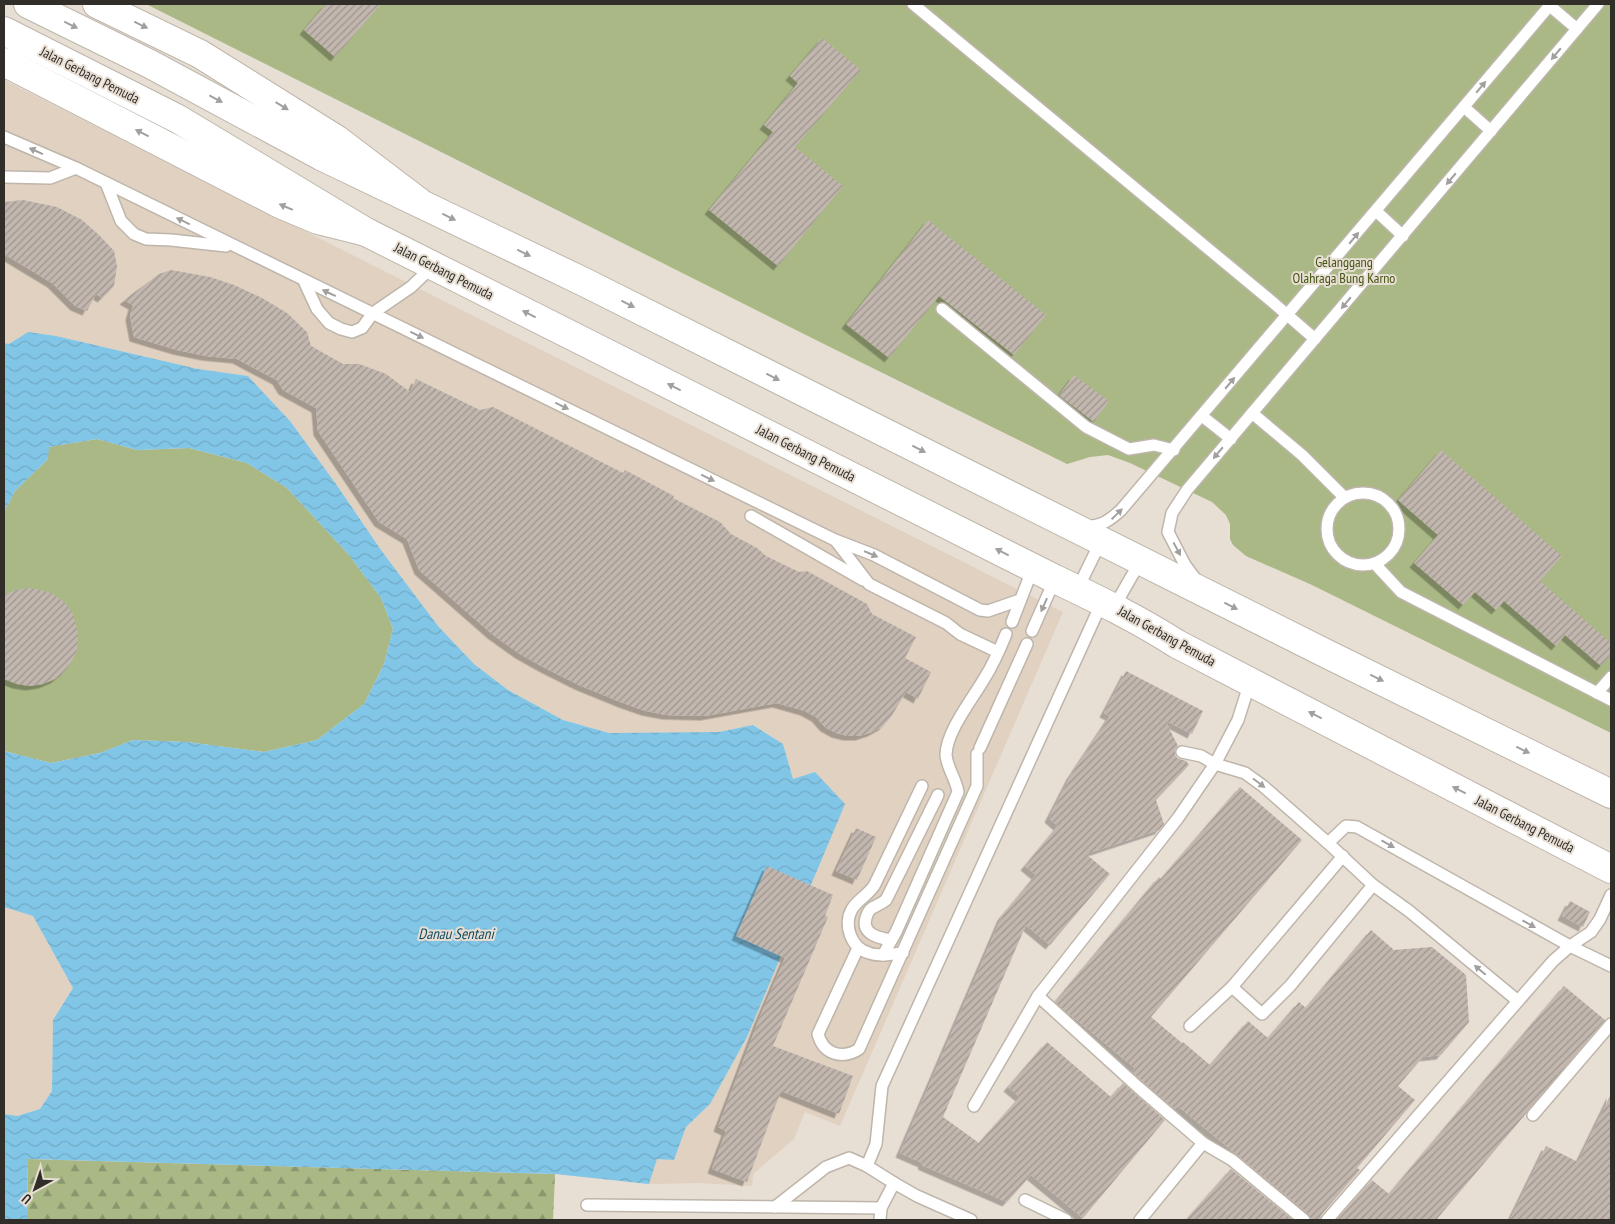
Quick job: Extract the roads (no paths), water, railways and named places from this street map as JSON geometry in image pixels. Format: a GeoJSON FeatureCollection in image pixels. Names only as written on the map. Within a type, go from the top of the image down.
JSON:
{"type":"FeatureCollection","features":[{"type":"Feature","properties":{"kind":"main road"},"geometry":{"type":"LineString","coordinates":[[28,4],[150,64],[321,156],[593,286],[1611,794]]}},
{"type":"Feature","properties":{"kind":"main road"},"geometry":{"type":"LineString","coordinates":[[98,4],[200,54],[336,139],[418,202]]}},
{"type":"Feature","properties":{"kind":"main road","name":"Jalan Gerbang Pemuda"},"geometry":{"type":"LineString","coordinates":[[4,30],[178,119],[366,232],[1108,604],[1146,624],[1177,644],[1611,869]]}},
{"type":"Feature","properties":{"kind":"main road"},"geometry":{"type":"LineString","coordinates":[[4,62],[280,204],[318,220],[366,232]]}},
{"type":"Feature","properties":{"kind":"lane"},"geometry":{"type":"LineString","coordinates":[[913,4],[1315,339]]}},
{"type":"Feature","properties":{"kind":"lane"},"geometry":{"type":"LineString","coordinates":[[1205,592],[1185,565],[1168,532],[1172,513],[1187,490],[1598,4]]}},
{"type":"Feature","properties":{"kind":"lane"},"geometry":{"type":"LineString","coordinates":[[1072,526],[1095,527],[1110,521],[1121,510],[1551,5],[1577,29]]}},
{"type":"Feature","properties":{"kind":"lane"},"geometry":{"type":"LineString","coordinates":[[1464,107],[1491,131]]}},
{"type":"Feature","properties":{"kind":"lane"},"geometry":{"type":"LineString","coordinates":[[4,137],[76,168],[835,540],[874,555],[980,610],[988,611],[1020,600],[1055,579],[1101,541]]}},
{"type":"Feature","properties":{"kind":"lane"},"geometry":{"type":"LineString","coordinates":[[4,177],[50,178],[76,168]]}},
{"type":"Feature","properties":{"kind":"lane"},"geometry":{"type":"LineString","coordinates":[[106,183],[121,221],[134,234],[146,239],[236,247]]}},
{"type":"Feature","properties":{"kind":"lane"},"geometry":{"type":"LineString","coordinates":[[1376,211],[1403,236]]}},
{"type":"Feature","properties":{"kind":"lane"},"geometry":{"type":"LineString","coordinates":[[304,281],[317,308],[329,323],[352,332],[362,328],[373,313],[411,287],[433,266]]}},
{"type":"Feature","properties":{"kind":"lane"},"geometry":{"type":"LineString","coordinates":[[942,308],[1086,427],[1129,449],[1154,445],[1174,450]]}},
{"type":"Feature","properties":{"kind":"lane"},"geometry":{"type":"LineString","coordinates":[[1252,413],[1302,455],[1344,497]]}},
{"type":"Feature","properties":{"kind":"lane"},"geometry":{"type":"LineString","coordinates":[[1202,416],[1231,439]]}},
{"type":"Feature","properties":{"kind":"lane"},"geometry":{"type":"LineString","coordinates":[[1360,492],[1378,495],[1391,506],[1399,521],[1399,539],[1390,554],[1375,564],[1358,566],[1341,559],[1330,545],[1326,527],[1328,519],[1331,510],[1344,497],[1360,492]]}},
{"type":"Feature","properties":{"kind":"lane"},"geometry":{"type":"LineString","coordinates":[[751,516],[869,584],[946,623],[960,634],[998,652]]}},
{"type":"Feature","properties":{"kind":"lane"},"geometry":{"type":"LineString","coordinates":[[835,540],[869,584]]}},
{"type":"Feature","properties":{"kind":"lane"},"geometry":{"type":"LineString","coordinates":[[867,1166],[876,1144],[882,1086],[1108,604],[1141,560]]}},
{"type":"Feature","properties":{"kind":"lane"},"geometry":{"type":"LineString","coordinates":[[1375,564],[1401,592],[1611,700]]}},
{"type":"Feature","properties":{"kind":"lane"},"geometry":{"type":"LineString","coordinates":[[1032,631],[1055,579]]}},
{"type":"Feature","properties":{"kind":"lane"},"geometry":{"type":"LineString","coordinates":[[1012,622],[1020,600]]}},
{"type":"Feature","properties":{"kind":"lane"},"geometry":{"type":"LineString","coordinates":[[883,955],[896,932],[958,792],[948,765],[947,746],[967,703],[986,677],[1006,636]]}},
{"type":"Feature","properties":{"kind":"lane"},"geometry":{"type":"LineString","coordinates":[[858,948],[818,1034],[820,1042],[825,1048],[842,1056],[860,1049],[977,786],[979,751],[1026,646]]}},
{"type":"Feature","properties":{"kind":"lane"},"geometry":{"type":"LineString","coordinates":[[1597,694],[1611,677]]}},
{"type":"Feature","properties":{"kind":"lane"},"geometry":{"type":"LineString","coordinates":[[974,1106],[1038,996],[1178,818],[1215,764],[1238,720],[1250,682]]}},
{"type":"Feature","properties":{"kind":"lane"},"geometry":{"type":"LineString","coordinates":[[1182,752],[1200,756],[1215,764],[1245,773],[1263,786],[1373,885],[1409,911],[1518,1001]]}},
{"type":"Feature","properties":{"kind":"lane"},"geometry":{"type":"LineString","coordinates":[[903,953],[883,955],[869,953],[858,948],[850,936],[848,924],[852,910],[873,888],[922,786]]}},
{"type":"Feature","properties":{"kind":"lane"},"geometry":{"type":"LineString","coordinates":[[891,940],[877,938],[871,934],[866,928],[867,913],[886,900],[938,795]]}},
{"type":"Feature","properties":{"kind":"lane"},"geometry":{"type":"LineString","coordinates":[[1328,843],[1346,826],[1357,827],[1570,946],[1611,966]]}},
{"type":"Feature","properties":{"kind":"lane"},"geometry":{"type":"LineString","coordinates":[[1190,1026],[1232,987],[1343,856]]}},
{"type":"Feature","properties":{"kind":"lane"},"geometry":{"type":"LineString","coordinates":[[1232,987],[1262,1014],[1290,986],[1373,885]]}},
{"type":"Feature","properties":{"kind":"lane"},"geometry":{"type":"LineString","coordinates":[[1327,1220],[1552,961],[1591,932],[1600,919],[1611,895]]}},
{"type":"Feature","properties":{"kind":"lane"},"geometry":{"type":"LineString","coordinates":[[1038,996],[1144,1093],[1203,1143],[1232,1160],[1304,1220]]}},
{"type":"Feature","properties":{"kind":"lane"},"geometry":{"type":"LineString","coordinates":[[1534,1115],[1611,1024]]}},
{"type":"Feature","properties":{"kind":"lane"},"geometry":{"type":"LineString","coordinates":[[1140,1220],[1203,1143]]}},
{"type":"Feature","properties":{"kind":"lane"},"geometry":{"type":"LineString","coordinates":[[775,1207],[826,1167],[849,1158],[867,1166],[917,1196],[971,1220]]}},
{"type":"Feature","properties":{"kind":"lane"},"geometry":{"type":"LineString","coordinates":[[880,1220],[880,1208],[894,1183]]}},
{"type":"Feature","properties":{"kind":"lane"},"geometry":{"type":"LineString","coordinates":[[1025,1200],[1066,1220]]}},
{"type":"Feature","properties":{"kind":"lane"},"geometry":{"type":"LineString","coordinates":[[587,1205],[880,1208]]}},
{"type":"Feature","properties":{"kind":"water","name":"Danau Sentani"},"geometry":{"type":"Polygon","coordinates":[[[28,332],[56,336],[198,369],[248,376],[290,421],[381,550],[438,626],[474,664],[508,690],[563,720],[609,733],[719,732],[753,725],[783,744],[793,779],[815,772],[845,804],[747,1037],[710,1104],[686,1127],[674,1160],[657,1159],[649,1184],[555,1174],[28,1159],[27,1220],[4,1220],[4,1114],[17,1116],[40,1109],[52,1091],[53,1020],[73,988],[33,916],[4,907],[4,751],[51,763],[100,753],[133,740],[187,742],[264,752],[317,740],[364,704],[384,664],[393,629],[381,598],[349,555],[287,488],[247,463],[189,448],[137,450],[97,439],[49,447],[48,459],[15,491],[4,512],[4,343],[9,344],[28,332]]]}},
{"type":"Feature","properties":{"kind":"park label","name":"Gelanggang Olahraga Bung Karno"},"geometry":{"type":"Point","coordinates":[1344,270]}}]}
